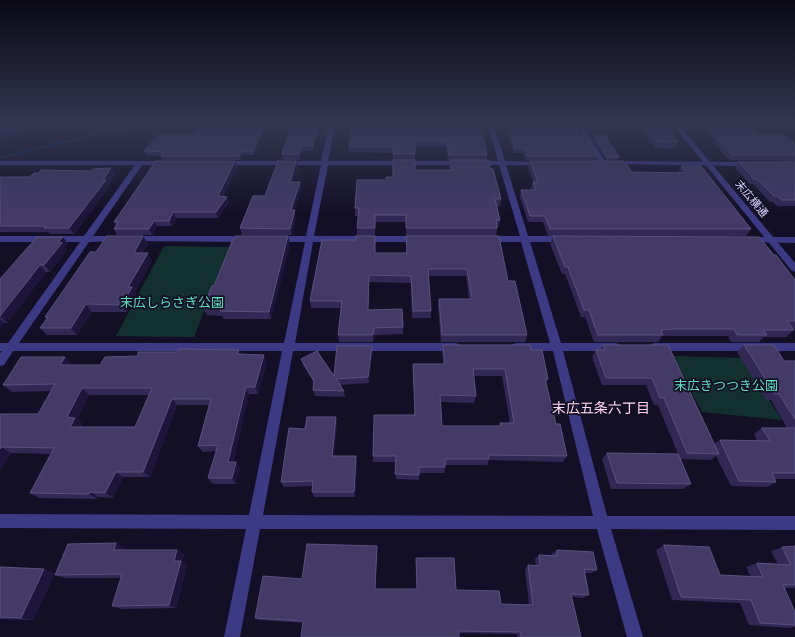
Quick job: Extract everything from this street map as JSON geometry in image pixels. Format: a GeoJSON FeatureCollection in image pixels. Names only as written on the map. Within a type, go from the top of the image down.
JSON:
{"type":"FeatureCollection","features":[{"type":"Feature","properties":{"kind":"street"},"geometry":{"type":"LineString","coordinates":[[232,637],[326,155]]}},
{"type":"Feature","properties":{"kind":"street"},"geometry":{"type":"LineString","coordinates":[[501,155],[524,239],[557,348],[602,523],[635,637]]}},
{"type":"Feature","properties":{"kind":"street"},"geometry":{"type":"LineString","coordinates":[[594,155],[598,163],[758,164]]}},
{"type":"Feature","properties":{"kind":"street","name":"末広横通"},"geometry":{"type":"LineString","coordinates":[[700,155],[795,269]]}},
{"type":"Feature","properties":{"kind":"street"},"geometry":{"type":"LineString","coordinates":[[0,162],[178,163]]}},
{"type":"Feature","properties":{"kind":"street"},"geometry":{"type":"LineString","coordinates":[[0,362],[5,347],[86,240],[140,163]]}},
{"type":"Feature","properties":{"kind":"street"},"geometry":{"type":"LineString","coordinates":[[216,163],[549,163]]}},
{"type":"Feature","properties":{"kind":"street"},"geometry":{"type":"LineString","coordinates":[[0,240],[429,239]]}},
{"type":"Feature","properties":{"kind":"street"},"geometry":{"type":"LineString","coordinates":[[476,239],[572,239]]}},
{"type":"Feature","properties":{"kind":"street"},"geometry":{"type":"LineString","coordinates":[[739,240],[795,240]]}},
{"type":"Feature","properties":{"kind":"street"},"geometry":{"type":"LineString","coordinates":[[5,347],[462,347]]}},
{"type":"Feature","properties":{"kind":"street"},"geometry":{"type":"LineString","coordinates":[[509,347],[628,347]]}},
{"type":"Feature","properties":{"kind":"street"},"geometry":{"type":"LineString","coordinates":[[644,347],[795,347]]}},
{"type":"Feature","properties":{"kind":"street"},"geometry":{"type":"LineString","coordinates":[[0,521],[795,523]]}},
{"type":"Feature","properties":{"kind":"green space","name":"末広しらさぎ公園"},"geometry":{"type":"Polygon","coordinates":[[[164,246],[229,247],[194,337],[116,336],[164,246]]]}},
{"type":"Feature","properties":{"kind":"green space","name":"末広きつつき公園"},"geometry":{"type":"Polygon","coordinates":[[[673,356],[742,358],[782,420],[702,412],[673,356]]]}},
{"type":"Feature","properties":{"kind":"water"},"geometry":{"type":"Polygon","coordinates":[[[5,155],[18,155],[0,159],[0,156],[5,155]]]}},
{"type":"Feature","properties":{"kind":"building"},"geometry":{"type":"Polygon","coordinates":[[[162,155],[240,155],[239,156],[161,156],[162,155]]]}},
{"type":"Feature","properties":{"kind":"building"},"geometry":{"type":"Polygon","coordinates":[[[449,155],[487,155],[449,155],[449,155]]]}},
{"type":"Feature","properties":{"kind":"building"},"geometry":{"type":"Polygon","coordinates":[[[527,155],[596,155],[597,156],[527,156],[527,155]]]}},
{"type":"Feature","properties":{"kind":"building"},"geometry":{"type":"Polygon","coordinates":[[[606,155],[618,155],[619,157],[607,157],[606,155]]]}},
{"type":"Feature","properties":{"kind":"building"},"geometry":{"type":"Polygon","coordinates":[[[732,155],[795,155],[795,155],[732,155]]]}},
{"type":"Feature","properties":{"kind":"building"},"geometry":{"type":"Polygon","coordinates":[[[393,160],[415,160],[415,170],[452,170],[450,160],[489,160],[490,169],[493,169],[501,199],[495,199],[500,220],[496,220],[497,228],[406,228],[406,215],[375,215],[375,228],[357,228],[359,208],[355,208],[357,180],[386,180],[386,177],[393,177],[393,160]]]}},
{"type":"Feature","properties":{"kind":"building"},"geometry":{"type":"Polygon","coordinates":[[[156,161],[235,161],[218,196],[227,197],[216,212],[173,212],[169,221],[154,221],[149,229],[114,229],[118,222],[114,222],[156,161]]]}},
{"type":"Feature","properties":{"kind":"building"},"geometry":{"type":"Polygon","coordinates":[[[278,161],[296,161],[290,182],[300,182],[291,210],[295,210],[290,229],[240,228],[253,196],[265,196],[278,161]]]}},
{"type":"Feature","properties":{"kind":"building"},"geometry":{"type":"Polygon","coordinates":[[[530,161],[624,161],[632,172],[687,173],[681,166],[701,166],[751,229],[550,229],[545,216],[530,216],[521,190],[536,190],[533,182],[538,182],[530,161]]]}},
{"type":"Feature","properties":{"kind":"building"},"geometry":{"type":"Polygon","coordinates":[[[739,162],[795,162],[795,200],[782,200],[777,196],[774,196],[757,179],[754,179],[739,162]]]}},
{"type":"Feature","properties":{"kind":"building"},"geometry":{"type":"Polygon","coordinates":[[[111,168],[103,180],[106,180],[69,228],[44,228],[46,226],[0,226],[0,177],[30,177],[34,173],[39,173],[41,170],[91,171],[93,169],[111,168]]]}},
{"type":"Feature","properties":{"kind":"building"},"geometry":{"type":"Polygon","coordinates":[[[107,236],[143,236],[134,253],[148,253],[128,287],[132,287],[122,305],[86,304],[71,328],[40,328],[48,317],[45,317],[90,252],[96,252],[107,236]]]}},
{"type":"Feature","properties":{"kind":"building"},"geometry":{"type":"Polygon","coordinates":[[[236,236],[288,236],[269,312],[220,311],[222,308],[203,308],[212,286],[214,286],[233,239],[235,239],[236,236]]]}},
{"type":"Feature","properties":{"kind":"building"},"geometry":{"type":"Polygon","coordinates":[[[356,236],[375,236],[375,253],[407,253],[406,236],[499,236],[508,281],[515,281],[527,335],[442,335],[439,299],[472,299],[467,269],[428,269],[431,311],[413,311],[411,276],[369,275],[368,310],[402,309],[403,327],[374,328],[373,335],[338,335],[342,301],[310,301],[322,240],[356,240],[356,236]]]}},
{"type":"Feature","properties":{"kind":"building"},"geometry":{"type":"Polygon","coordinates":[[[553,236],[759,237],[774,255],[776,255],[795,280],[795,321],[787,321],[794,330],[763,330],[767,335],[737,335],[734,329],[673,329],[661,330],[663,335],[598,335],[589,310],[584,310],[568,267],[565,267],[553,236]]]}},
{"type":"Feature","properties":{"kind":"building"},"geometry":{"type":"Polygon","coordinates":[[[37,237],[63,237],[58,242],[62,243],[44,265],[40,265],[0,316],[0,279],[37,237]]]}},
{"type":"Feature","properties":{"kind":"building"},"geometry":{"type":"Polygon","coordinates":[[[443,345],[530,345],[531,350],[542,350],[548,379],[545,379],[556,424],[560,424],[567,456],[489,455],[489,459],[445,459],[445,467],[419,467],[419,475],[395,474],[396,456],[373,456],[374,415],[415,415],[413,364],[445,364],[443,345]],[[473,369],[476,396],[440,395],[442,426],[501,426],[500,423],[514,423],[505,369],[473,369]]]}},
{"type":"Feature","properties":{"kind":"building"},"geometry":{"type":"Polygon","coordinates":[[[603,345],[668,345],[719,454],[687,453],[664,398],[660,398],[652,378],[606,378],[596,350],[605,350],[603,345]]]}},
{"type":"Feature","properties":{"kind":"building"},"geometry":{"type":"Polygon","coordinates":[[[744,345],[774,345],[784,361],[795,361],[795,419],[779,394],[775,394],[744,345]]]}},
{"type":"Feature","properties":{"kind":"building"},"geometry":{"type":"Polygon","coordinates":[[[337,346],[372,346],[368,377],[336,379],[344,391],[313,390],[314,381],[301,359],[317,351],[334,376],[337,346]]]}},
{"type":"Feature","properties":{"kind":"building"},"geometry":{"type":"Polygon","coordinates":[[[179,349],[239,350],[237,354],[264,355],[255,387],[246,387],[228,462],[236,462],[232,478],[208,478],[218,445],[198,446],[211,399],[172,399],[143,472],[116,472],[105,493],[30,493],[54,448],[1,447],[0,449],[0,414],[38,414],[55,384],[3,385],[21,357],[65,357],[60,365],[100,365],[105,357],[138,356],[138,352],[177,352],[179,349]],[[82,388],[67,417],[75,418],[70,427],[135,427],[152,388],[82,388]]]}},
{"type":"Feature","properties":{"kind":"building"},"geometry":{"type":"Polygon","coordinates":[[[307,417],[336,417],[332,456],[356,456],[354,492],[312,492],[313,481],[281,482],[289,428],[305,429],[307,417]]]}},
{"type":"Feature","properties":{"kind":"building"},"geometry":{"type":"Polygon","coordinates":[[[762,428],[795,428],[795,473],[772,473],[776,482],[739,481],[720,440],[770,441],[762,428]]]}},
{"type":"Feature","properties":{"kind":"building"},"geometry":{"type":"Polygon","coordinates":[[[607,453],[678,454],[691,484],[617,483],[607,453]]]}},
{"type":"Feature","properties":{"kind":"building"},"geometry":{"type":"Polygon","coordinates":[[[116,543],[114,550],[177,550],[174,561],[181,561],[169,605],[112,606],[122,574],[55,575],[68,544],[116,543]]]}},
{"type":"Feature","properties":{"kind":"building"},"geometry":{"type":"Polygon","coordinates":[[[307,544],[377,546],[375,589],[417,589],[416,558],[454,558],[456,590],[499,591],[501,604],[533,605],[528,565],[540,566],[539,555],[557,556],[557,550],[593,552],[597,570],[584,569],[589,595],[571,594],[581,637],[521,637],[521,632],[459,631],[459,637],[301,637],[303,621],[255,618],[263,576],[302,579],[307,544]]]}},
{"type":"Feature","properties":{"kind":"building"},"geometry":{"type":"Polygon","coordinates":[[[664,545],[709,547],[720,575],[763,577],[757,563],[791,565],[782,547],[795,546],[795,585],[783,585],[795,612],[795,625],[760,623],[751,600],[681,597],[664,545]]]}},
{"type":"Feature","properties":{"kind":"building"},"geometry":{"type":"Polygon","coordinates":[[[0,567],[44,569],[21,618],[0,617],[0,567]]]}},
{"type":"Feature","properties":{"kind":"district","name":"末広五条六丁目"},"geometry":{"type":"Point","coordinates":[601,409]}}]}
